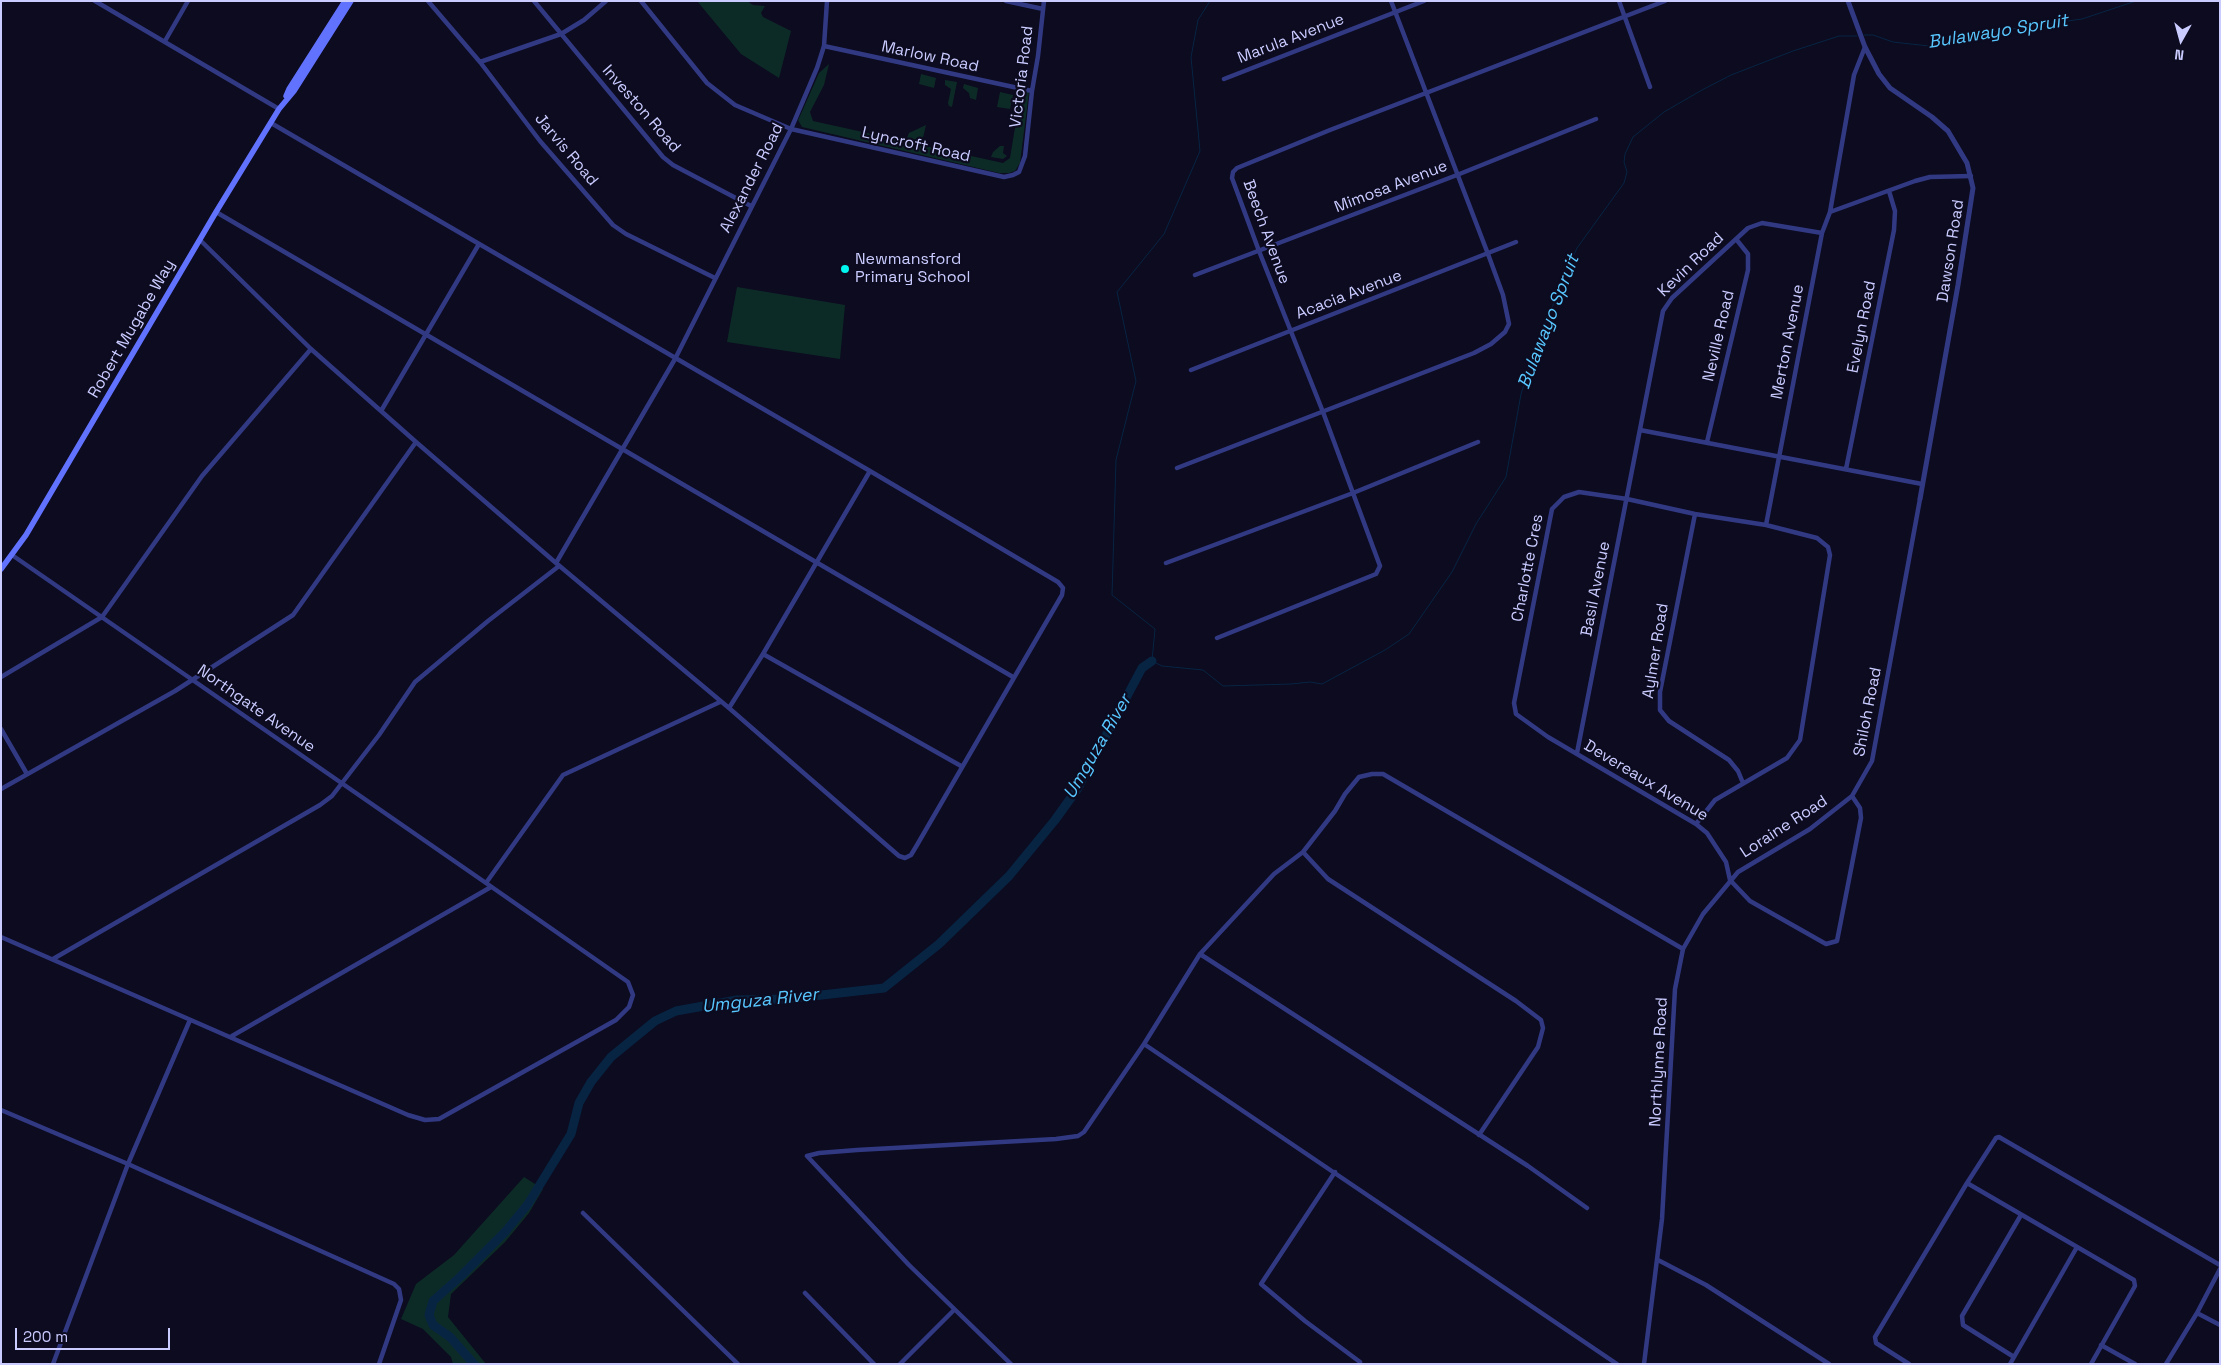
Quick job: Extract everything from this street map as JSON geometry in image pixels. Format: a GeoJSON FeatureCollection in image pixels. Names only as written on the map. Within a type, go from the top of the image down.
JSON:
{"type":"FeatureCollection","features":[{"type":"Feature","properties":{"kind":"main road","name":"Robert Mugabe Way"},"geometry":{"type":"LineString","coordinates":[[285,101],[289,89],[344,1]]}},
{"type":"Feature","properties":{"kind":"main road","name":"Robert Mugabe Way"},"geometry":{"type":"LineString","coordinates":[[1,570],[26,535],[216,212],[279,109],[294,91],[351,1]]}},
{"type":"Feature","properties":{"kind":"street"},"geometry":{"type":"LineString","coordinates":[[95,1],[103,3],[279,109]]}},
{"type":"Feature","properties":{"kind":"street"},"geometry":{"type":"LineString","coordinates":[[165,42],[188,1]]}},
{"type":"Feature","properties":{"kind":"street","name":"Jarvis Road"},"geometry":{"type":"LineString","coordinates":[[428,1],[480,62],[540,141],[613,225],[626,234],[715,278]]}},
{"type":"Feature","properties":{"kind":"street","name":"Investon Road"},"geometry":{"type":"LineString","coordinates":[[534,1],[663,157],[673,165],[751,206]]}},
{"type":"Feature","properties":{"kind":"street"},"geometry":{"type":"LineString","coordinates":[[480,62],[561,34],[584,20],[606,1]]}},
{"type":"Feature","properties":{"kind":"street"},"geometry":{"type":"LineString","coordinates":[[641,1],[707,83],[720,95],[735,106],[791,129]]}},
{"type":"Feature","properties":{"kind":"street","name":"Alexander Road"},"geometry":{"type":"LineString","coordinates":[[557,565],[675,359],[791,129],[810,87],[824,46],[827,1]]}},
{"type":"Feature","properties":{"kind":"street"},"geometry":{"type":"LineString","coordinates":[[1006,1],[1043,9]]}},
{"type":"Feature","properties":{"kind":"street","name":"Victoria Road"},"geometry":{"type":"LineString","coordinates":[[1025,156],[1044,1]]}},
{"type":"Feature","properties":{"kind":"street"},"geometry":{"type":"LineString","coordinates":[[1177,468],[1474,353],[1491,344],[1505,332],[1509,319],[1488,254],[1391,1]]}},
{"type":"Feature","properties":{"kind":"street","name":"Marula Avenue"},"geometry":{"type":"LineString","coordinates":[[1224,79],[1424,1]]}},
{"type":"Feature","properties":{"kind":"street"},"geometry":{"type":"LineString","coordinates":[[1619,1],[1650,87]]}},
{"type":"Feature","properties":{"kind":"street","name":"Beech Avenue"},"geometry":{"type":"LineString","coordinates":[[1217,638],[1376,574],[1380,566],[1323,412],[1258,251],[1232,178],[1236,168],[1665,1]]}},
{"type":"Feature","properties":{"kind":"street","name":"Dawson Road"},"geometry":{"type":"LineString","coordinates":[[1848,1],[1879,74],[1890,88],[1932,116],[1948,131],[1958,145],[1971,176],[1972,202],[1920,499]]}},
{"type":"Feature","properties":{"kind":"street","name":"Marlow Road"},"geometry":{"type":"LineString","coordinates":[[824,46],[1032,90]]}},
{"type":"Feature","properties":{"kind":"street","name":"Merton Avenue"},"geometry":{"type":"LineString","coordinates":[[1779,457],[1822,233],[1830,212],[1854,75],[1866,47]]}},
{"type":"Feature","properties":{"kind":"street","name":"Mimosa Avenue"},"geometry":{"type":"LineString","coordinates":[[1194,275],[1457,175],[1596,119]]}},
{"type":"Feature","properties":{"kind":"street"},"geometry":{"type":"LineString","coordinates":[[200,240],[311,349],[557,565],[729,708],[902,858],[911,855],[1062,595],[1062,585],[870,471],[271,123]]}},
{"type":"Feature","properties":{"kind":"street","name":"Lyncroft Road"},"geometry":{"type":"LineString","coordinates":[[791,129],[1004,177],[1019,172],[1025,156]]}},
{"type":"Feature","properties":{"kind":"street"},"geometry":{"type":"LineString","coordinates":[[1830,212],[1889,190],[1930,178],[1971,176]]}},
{"type":"Feature","properties":{"kind":"street","name":"Evelyn Road"},"geometry":{"type":"LineString","coordinates":[[1846,469],[1894,230],[1895,210],[1889,190]]}},
{"type":"Feature","properties":{"kind":"street"},"geometry":{"type":"LineString","coordinates":[[216,212],[1013,677]]}},
{"type":"Feature","properties":{"kind":"street","name":"Kevin Road"},"geometry":{"type":"LineString","coordinates":[[1640,430],[1663,311],[1672,298],[1748,228],[1762,222],[1822,233]]}},
{"type":"Feature","properties":{"kind":"street","name":"Neville Road"},"geometry":{"type":"LineString","coordinates":[[1707,442],[1748,265],[1748,254],[1736,239]]}},
{"type":"Feature","properties":{"kind":"street","name":"Acacia Avenue"},"geometry":{"type":"LineString","coordinates":[[1191,370],[1516,242]]}},
{"type":"Feature","properties":{"kind":"street"},"geometry":{"type":"LineString","coordinates":[[381,411],[479,244]]}},
{"type":"Feature","properties":{"kind":"street"},"geometry":{"type":"LineString","coordinates":[[1,677],[102,617],[202,476],[311,349]]}},
{"type":"Feature","properties":{"kind":"street"},"geometry":{"type":"LineString","coordinates":[[1640,430],[1922,484]]}},
{"type":"Feature","properties":{"kind":"street","name":"Basil Avenue"},"geometry":{"type":"LineString","coordinates":[[1577,753],[1640,430]]}},
{"type":"Feature","properties":{"kind":"street"},"geometry":{"type":"LineString","coordinates":[[1,789],[192,680],[297,610],[416,442]]}},
{"type":"Feature","properties":{"kind":"street"},"geometry":{"type":"LineString","coordinates":[[1166,562],[1352,493],[1478,442]]}},
{"type":"Feature","properties":{"kind":"street"},"geometry":{"type":"LineString","coordinates":[[1766,525],[1779,457]]}},
{"type":"Feature","properties":{"kind":"street"},"geometry":{"type":"LineString","coordinates":[[729,708],[763,654],[870,471]]}},
{"type":"Feature","properties":{"kind":"street","name":"Charlotte Cres"},"geometry":{"type":"LineString","coordinates":[[1514,702],[1549,514],[1564,498],[1579,492],[1626,499],[1695,514],[1766,525],[1817,538],[1828,547],[1830,555],[1800,740],[1787,758],[1715,800],[1696,824]]}},
{"type":"Feature","properties":{"kind":"street","name":"Shiloh Road"},"geometry":{"type":"LineString","coordinates":[[1852,796],[1872,761],[1920,499]]}},
{"type":"Feature","properties":{"kind":"street","name":"Aylmer Road"},"geometry":{"type":"LineString","coordinates":[[1695,514],[1660,692],[1660,710],[1669,722],[1729,760],[1738,771],[1743,782]]}},
{"type":"Feature","properties":{"kind":"street","name":"Northgate Avenue"},"geometry":{"type":"LineString","coordinates":[[1,937],[190,1020],[232,1036],[408,1115],[432,1121],[439,1119],[616,1020],[624,1014],[633,1000],[632,989],[628,982],[12,555]]}},
{"type":"Feature","properties":{"kind":"street"},"geometry":{"type":"LineString","coordinates":[[53,960],[320,805],[332,796],[415,682],[557,565]]}},
{"type":"Feature","properties":{"kind":"street"},"geometry":{"type":"LineString","coordinates":[[763,654],[962,766]]}},
{"type":"Feature","properties":{"kind":"street"},"geometry":{"type":"LineString","coordinates":[[486,883],[563,775],[720,702]]}},
{"type":"Feature","properties":{"kind":"street","name":"Devereaux Avenue"},"geometry":{"type":"LineString","coordinates":[[1514,702],[1518,718],[1696,824],[1707,833],[1726,862],[1730,880],[1750,901],[1826,944],[1837,941],[1856,844],[1861,814],[1852,796]]}},
{"type":"Feature","properties":{"kind":"street"},"geometry":{"type":"LineString","coordinates":[[1,729],[26,774]]}},
{"type":"Feature","properties":{"kind":"street"},"geometry":{"type":"LineString","coordinates":[[1010,1364],[897,1253],[808,1156],[820,1153],[857,1150],[1056,1139],[1078,1136],[1084,1132],[1144,1044],[1200,954],[1274,874],[1303,852],[1354,783],[1364,775],[1383,774],[1683,949]]}},
{"type":"Feature","properties":{"kind":"street","name":"Loraine Road"},"geometry":{"type":"LineString","coordinates":[[1730,880],[1747,865],[1810,829],[1852,796]]}},
{"type":"Feature","properties":{"kind":"street"},"geometry":{"type":"LineString","coordinates":[[1303,852],[1328,879],[1516,1000],[1541,1020],[1544,1028],[1538,1047],[1479,1136]]}},
{"type":"Feature","properties":{"kind":"street","name":"Northlynne Road"},"geometry":{"type":"LineString","coordinates":[[1658,1260],[1663,1210],[1675,989],[1683,949],[1703,914],[1730,880]]}},
{"type":"Feature","properties":{"kind":"street"},"geometry":{"type":"LineString","coordinates":[[232,1036],[491,886]]}},
{"type":"Feature","properties":{"kind":"street"},"geometry":{"type":"LineString","coordinates":[[1200,954],[1587,1208]]}},
{"type":"Feature","properties":{"kind":"street"},"geometry":{"type":"LineString","coordinates":[[54,1364],[128,1164],[190,1020]]}},
{"type":"Feature","properties":{"kind":"street"},"geometry":{"type":"LineString","coordinates":[[1144,1044],[1617,1364]]}},
{"type":"Feature","properties":{"kind":"street"},"geometry":{"type":"LineString","coordinates":[[1,1110],[128,1164],[394,1284],[399,1289],[401,1300],[379,1364]]}},
{"type":"Feature","properties":{"kind":"street"},"geometry":{"type":"LineString","coordinates":[[1909,1364],[1876,1343],[1875,1337],[1996,1138],[2002,1138],[2220,1267],[2197,1313],[2166,1364]]}},
{"type":"Feature","properties":{"kind":"street"},"geometry":{"type":"LineString","coordinates":[[1335,1172],[1261,1284],[1360,1362]]}},
{"type":"Feature","properties":{"kind":"street"},"geometry":{"type":"LineString","coordinates":[[1967,1183],[2134,1280],[2135,1283],[2091,1364]]}},
{"type":"Feature","properties":{"kind":"street"},"geometry":{"type":"LineString","coordinates":[[583,1213],[738,1364]]}},
{"type":"Feature","properties":{"kind":"street"},"geometry":{"type":"LineString","coordinates":[[2014,1358],[1963,1325],[1962,1316],[2021,1215]]}},
{"type":"Feature","properties":{"kind":"street"},"geometry":{"type":"LineString","coordinates":[[2010,1364],[2077,1247]]}},
{"type":"Feature","properties":{"kind":"street"},"geometry":{"type":"LineString","coordinates":[[1644,1364],[1658,1260],[1706,1285],[1829,1364]]}},
{"type":"Feature","properties":{"kind":"street"},"geometry":{"type":"LineString","coordinates":[[805,1293],[874,1364]]}},
{"type":"Feature","properties":{"kind":"street"},"geometry":{"type":"LineString","coordinates":[[900,1364],[954,1310]]}},
{"type":"Feature","properties":{"kind":"street"},"geometry":{"type":"LineString","coordinates":[[2197,1313],[2220,1325]]}},
{"type":"Feature","properties":{"kind":"street"},"geometry":{"type":"LineString","coordinates":[[2101,1346],[2135,1364]]}},
{"type":"Feature","properties":{"kind":"green space"},"geometry":{"type":"Polygon","coordinates":[[[697,1],[747,1],[753,5],[765,6],[761,13],[763,17],[791,31],[779,78],[741,54],[697,1]]]}},
{"type":"Feature","properties":{"kind":"green space"},"geometry":{"type":"Polygon","coordinates":[[[829,64],[824,85],[810,112],[813,121],[1003,163],[1010,158],[1021,91],[1029,92],[1020,163],[1015,171],[999,173],[802,127],[798,120],[819,73],[829,64]]]}},
{"type":"Feature","properties":{"kind":"green space"},"geometry":{"type":"Polygon","coordinates":[[[921,74],[936,78],[934,88],[919,84],[921,74]]]}},
{"type":"Feature","properties":{"kind":"green space"},"geometry":{"type":"Polygon","coordinates":[[[945,80],[957,82],[952,107],[948,103],[951,89],[945,85],[945,80]]]}},
{"type":"Feature","properties":{"kind":"green space"},"geometry":{"type":"Polygon","coordinates":[[[964,84],[978,88],[976,100],[970,98],[969,93],[963,88],[964,84]]]}},
{"type":"Feature","properties":{"kind":"green space"},"geometry":{"type":"Polygon","coordinates":[[[1000,92],[1013,95],[1010,109],[997,107],[1000,92]]]}},
{"type":"Feature","properties":{"kind":"green space"},"geometry":{"type":"Polygon","coordinates":[[[926,125],[922,142],[907,138],[909,133],[926,125]]]}},
{"type":"Feature","properties":{"kind":"green space"},"geometry":{"type":"Polygon","coordinates":[[[1000,146],[1004,146],[1003,153],[1007,156],[1003,159],[991,157],[993,152],[1000,146]]]}},
{"type":"Feature","properties":{"kind":"green space"},"geometry":{"type":"Polygon","coordinates":[[[737,287],[845,305],[840,359],[727,342],[737,287]]]}},
{"type":"Feature","properties":{"kind":"green space"},"geometry":{"type":"Polygon","coordinates":[[[524,1177],[543,1189],[529,1213],[505,1242],[451,1294],[448,1317],[486,1364],[453,1364],[451,1357],[423,1329],[401,1319],[416,1284],[454,1255],[524,1177]]]}},
{"type":"Feature","properties":{"kind":"waterway","name":"Bulawayo Spruit"},"geometry":{"type":"LineString","coordinates":[[1210,1],[1198,20],[1191,57],[1200,151],[1164,234],[1117,292],[1136,381],[1116,460],[1112,595],[1155,629],[1152,661],[1162,666],[1203,670],[1223,686],[1310,682],[1322,684],[1385,650],[1409,634],[1452,572],[1476,524],[1506,477],[1521,394],[1535,350],[1577,248],[1624,183],[1627,172],[1624,162],[1625,154],[1633,137],[1664,112],[1731,75],[1793,51],[1839,36],[1857,36]]}},
{"type":"Feature","properties":{"kind":"waterway","name":"Bulawayo Spruit"},"geometry":{"type":"LineString","coordinates":[[1864,35],[1873,35],[1893,42],[1929,46],[1967,41],[1997,31],[2082,19],[2136,1]]}},
{"type":"Feature","properties":{"kind":"waterway","name":"Umguza River"},"geometry":{"type":"LineString","coordinates":[[474,1364],[450,1337],[433,1325],[429,1315],[433,1301],[505,1232],[528,1204],[571,1134],[579,1103],[591,1082],[611,1057],[655,1021],[676,1011],[737,1000],[786,999],[884,988],[939,944],[1009,876],[1055,820],[1078,788],[1142,668],[1152,661]]}},
{"type":"Feature","properties":{"kind":"place","name":"Newmansford Primary School"},"geometry":{"type":"Point","coordinates":[845,269]}}]}
